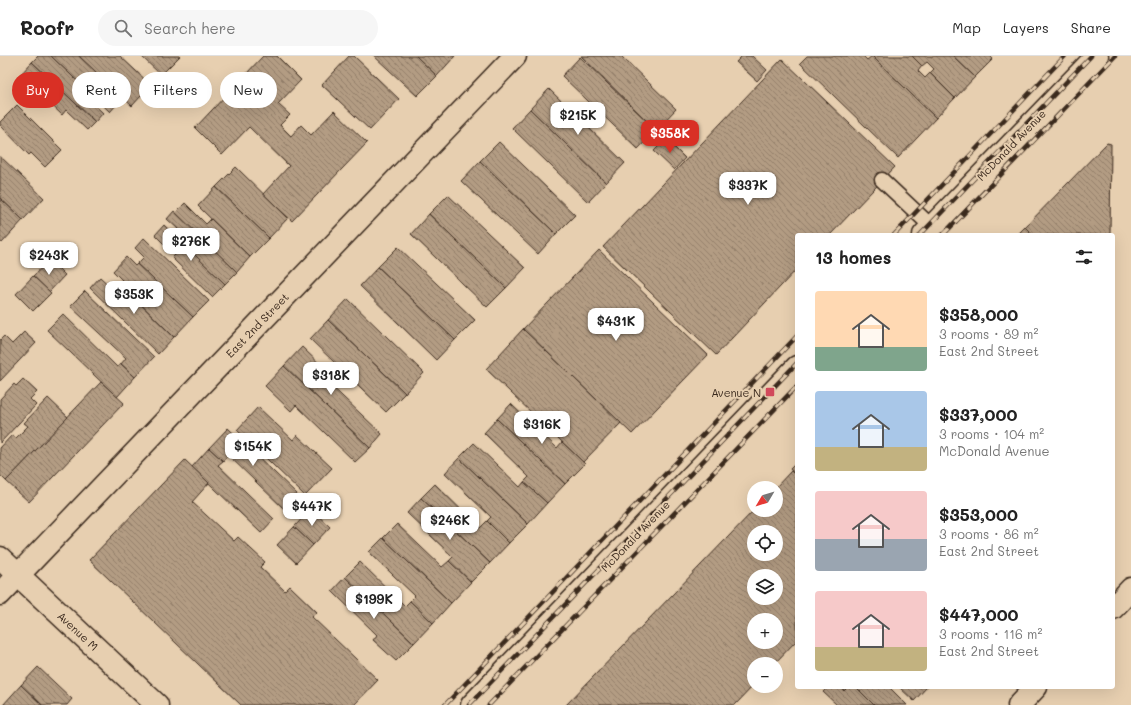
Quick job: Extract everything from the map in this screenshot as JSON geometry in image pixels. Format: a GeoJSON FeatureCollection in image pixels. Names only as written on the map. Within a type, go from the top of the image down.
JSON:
{"type":"FeatureCollection","features":[{"type":"Feature","properties":{"kind":"street","name":"East 2nd Street"},"geometry":{"type":"LineString","coordinates":[[0,594],[515,56]]}},
{"type":"Feature","properties":{"kind":"street","name":"McDonald Avenue"},"geometry":{"type":"LineString","coordinates":[[928,231],[1097,56]]}},
{"type":"Feature","properties":{"kind":"street","name":"McDonald Avenue"},"geometry":{"type":"LineString","coordinates":[[472,705],[795,369]]}},
{"type":"Feature","properties":{"kind":"street","name":"Avenue M"},"geometry":{"type":"LineString","coordinates":[[0,558],[157,705]]}},
{"type":"Feature","properties":{"kind":"street"},"geometry":{"type":"LineString","coordinates":[[1115,606],[1131,590]]}},
{"type":"Feature","properties":{"kind":"street"},"geometry":{"type":"LineString","coordinates":[[1019,705],[1034,689]]}},
{"type":"Feature","properties":{"kind":"lane"},"geometry":{"type":"LineString","coordinates":[[882,180],[928,231]]}},
{"type":"Feature","properties":{"kind":"building"},"geometry":{"type":"Polygon","coordinates":[[[38,56],[51,56],[72,76],[72,100],[64,92],[64,72],[42,72],[32,62],[38,56]]]}},
{"type":"Feature","properties":{"kind":"building"},"geometry":{"type":"Polygon","coordinates":[[[51,56],[79,56],[97,72],[72,72],[72,76],[51,56]]]}},
{"type":"Feature","properties":{"kind":"building"},"geometry":{"type":"Polygon","coordinates":[[[79,56],[120,56],[139,74],[139,98],[132,106],[131,105],[131,72],[96,72],[79,56]]]}},
{"type":"Feature","properties":{"kind":"building"},"geometry":{"type":"Polygon","coordinates":[[[141,56],[180,56],[164,72],[158,72],[141,56]]]}},
{"type":"Feature","properties":{"kind":"building"},"geometry":{"type":"Polygon","coordinates":[[[263,56],[277,56],[301,80],[278,104],[290,115],[280,125],[291,136],[301,125],[311,135],[334,111],[367,143],[292,221],[263,194],[289,166],[249,127],[222,155],[195,128],[220,102],[220,108],[277,108],[277,72],[248,72],[263,56]]]}},
{"type":"Feature","properties":{"kind":"building"},"geometry":{"type":"Polygon","coordinates":[[[349,56],[354,56],[399,99],[370,130],[322,85],[349,56]]]}},
{"type":"Feature","properties":{"kind":"building"},"geometry":{"type":"Polygon","coordinates":[[[374,56],[416,56],[437,76],[417,96],[374,56]]]}},
{"type":"Feature","properties":{"kind":"building"},"geometry":{"type":"Polygon","coordinates":[[[416,56],[455,56],[437,76],[416,56]]]}},
{"type":"Feature","properties":{"kind":"building"},"geometry":{"type":"Polygon","coordinates":[[[581,56],[621,56],[676,109],[656,130],[581,56]]]}},
{"type":"Feature","properties":{"kind":"building"},"geometry":{"type":"Polygon","coordinates":[[[742,56],[752,56],[767,70],[757,81],[736,62],[742,56]]]}},
{"type":"Feature","properties":{"kind":"building"},"geometry":{"type":"Polygon","coordinates":[[[807,56],[863,56],[867,60],[872,56],[936,118],[898,158],[800,63],[807,56]]]}},
{"type":"Feature","properties":{"kind":"building"},"geometry":{"type":"Polygon","coordinates":[[[872,56],[912,56],[922,66],[918,71],[925,78],[930,73],[955,98],[936,118],[872,56]]]}},
{"type":"Feature","properties":{"kind":"building"},"geometry":{"type":"Polygon","coordinates":[[[912,56],[953,56],[975,77],[955,98],[930,73],[934,69],[927,62],[922,66],[912,56]]]}},
{"type":"Feature","properties":{"kind":"building"},"geometry":{"type":"Polygon","coordinates":[[[953,56],[990,56],[993,59],[975,77],[953,56]]]}},
{"type":"Feature","properties":{"kind":"building"},"geometry":{"type":"Polygon","coordinates":[[[580,57],[656,130],[638,149],[562,76],[580,57]]]}},
{"type":"Feature","properties":{"kind":"building"},"geometry":{"type":"Polygon","coordinates":[[[782,59],[895,167],[832,233],[795,233],[795,271],[716,355],[603,247],[782,59]]]}},
{"type":"Feature","properties":{"kind":"building"},"geometry":{"type":"Polygon","coordinates":[[[32,62],[42,72],[23,72],[32,62]]]}},
{"type":"Feature","properties":{"kind":"building"},"geometry":{"type":"Polygon","coordinates":[[[549,89],[625,163],[606,183],[530,109],[549,89]]]}},
{"type":"Feature","properties":{"kind":"building"},"geometry":{"type":"Polygon","coordinates":[[[64,92],[72,100],[72,108],[80,108],[95,122],[87,130],[66,110],[62,115],[55,108],[64,108],[64,92]]]}},
{"type":"Feature","properties":{"kind":"building"},"geometry":{"type":"Polygon","coordinates":[[[14,108],[20,108],[62,150],[45,167],[31,153],[29,155],[0,125],[0,122],[14,108]]]}},
{"type":"Feature","properties":{"kind":"building"},"geometry":{"type":"Polygon","coordinates":[[[80,108],[98,108],[103,113],[95,122],[80,108]]]}},
{"type":"Feature","properties":{"kind":"building"},"geometry":{"type":"Polygon","coordinates":[[[106,108],[114,108],[110,112],[106,108]]]}},
{"type":"Feature","properties":{"kind":"building"},"geometry":{"type":"Polygon","coordinates":[[[530,109],[606,183],[588,202],[512,128],[530,109]]]}},
{"type":"Feature","properties":{"kind":"building"},"geometry":{"type":"Polygon","coordinates":[[[666,139],[685,158],[674,170],[654,151],[666,139]]]}},
{"type":"Feature","properties":{"kind":"building"},"geometry":{"type":"Polygon","coordinates":[[[499,142],[575,215],[556,234],[480,161],[499,142]]]}},
{"type":"Feature","properties":{"kind":"building"},"geometry":{"type":"Polygon","coordinates":[[[1107,143],[1111,144],[1110,233],[1031,233],[1025,227],[1107,143]]]}},
{"type":"Feature","properties":{"kind":"building"},"geometry":{"type":"Polygon","coordinates":[[[0,156],[44,198],[23,220],[0,198],[0,156]]]}},
{"type":"Feature","properties":{"kind":"building"},"geometry":{"type":"Polygon","coordinates":[[[480,161],[556,234],[538,254],[461,181],[480,161]]]}},
{"type":"Feature","properties":{"kind":"building"},"geometry":{"type":"Polygon","coordinates":[[[236,167],[288,218],[269,238],[216,187],[236,167]]]}},
{"type":"Feature","properties":{"kind":"building"},"geometry":{"type":"Polygon","coordinates":[[[216,187],[269,238],[250,257],[198,206],[216,187]]]}},
{"type":"Feature","properties":{"kind":"building"},"geometry":{"type":"Polygon","coordinates":[[[448,195],[525,268],[506,288],[429,214],[448,195]]]}},
{"type":"Feature","properties":{"kind":"building"},"geometry":{"type":"Polygon","coordinates":[[[0,198],[23,220],[2,243],[0,241],[0,198]]]}},
{"type":"Feature","properties":{"kind":"building"},"geometry":{"type":"Polygon","coordinates":[[[185,203],[206,224],[211,219],[250,257],[237,272],[175,213],[185,203]]]}},
{"type":"Feature","properties":{"kind":"building"},"geometry":{"type":"Polygon","coordinates":[[[174,211],[237,272],[225,284],[185,246],[188,242],[176,231],[178,229],[167,219],[174,211]]]}},
{"type":"Feature","properties":{"kind":"building"},"geometry":{"type":"Polygon","coordinates":[[[429,214],[506,288],[487,307],[411,234],[429,214]]]}},
{"type":"Feature","properties":{"kind":"building"},"geometry":{"type":"Polygon","coordinates":[[[164,225],[225,284],[212,297],[172,258],[175,255],[155,235],[164,225]]]}},
{"type":"Feature","properties":{"kind":"building"},"geometry":{"type":"Polygon","coordinates":[[[1025,227],[1031,233],[1019,233],[1025,227]]]}},
{"type":"Feature","properties":{"kind":"building"},"geometry":{"type":"Polygon","coordinates":[[[144,238],[209,301],[193,317],[137,264],[144,257],[135,248],[144,238]]]}},
{"type":"Feature","properties":{"kind":"building"},"geometry":{"type":"Polygon","coordinates":[[[398,247],[475,320],[455,340],[378,267],[398,247]]]}},
{"type":"Feature","properties":{"kind":"building"},"geometry":{"type":"Polygon","coordinates":[[[599,250],[708,355],[632,434],[523,329],[599,250]]]}},
{"type":"Feature","properties":{"kind":"building"},"geometry":{"type":"Polygon","coordinates":[[[126,257],[135,266],[137,264],[193,317],[174,337],[119,283],[122,280],[113,271],[126,257]]]}},
{"type":"Feature","properties":{"kind":"building"},"geometry":{"type":"Polygon","coordinates":[[[50,260],[65,275],[49,292],[33,276],[50,260]]]}},
{"type":"Feature","properties":{"kind":"building"},"geometry":{"type":"Polygon","coordinates":[[[378,267],[455,340],[436,360],[360,286],[378,267]]]}},
{"type":"Feature","properties":{"kind":"building"},"geometry":{"type":"Polygon","coordinates":[[[33,276],[51,293],[33,311],[16,294],[33,276]]]}},
{"type":"Feature","properties":{"kind":"building"},"geometry":{"type":"Polygon","coordinates":[[[100,277],[113,289],[119,283],[174,337],[158,354],[90,288],[100,277]]]}},
{"type":"Feature","properties":{"kind":"building"},"geometry":{"type":"Polygon","coordinates":[[[85,291],[154,357],[135,377],[121,364],[126,358],[70,306],[85,291]]]}},
{"type":"Feature","properties":{"kind":"building"},"geometry":{"type":"Polygon","coordinates":[[[348,299],[424,373],[405,393],[328,320],[348,299]]]}},
{"type":"Feature","properties":{"kind":"building"},"geometry":{"type":"Polygon","coordinates":[[[63,314],[117,367],[121,364],[135,377],[117,397],[47,330],[63,314]]]}},
{"type":"Feature","properties":{"kind":"building"},"geometry":{"type":"Polygon","coordinates":[[[328,320],[405,393],[386,412],[310,339],[328,320]]]}},
{"type":"Feature","properties":{"kind":"building"},"geometry":{"type":"Polygon","coordinates":[[[523,329],[621,423],[583,462],[486,369],[523,329]]]}},
{"type":"Feature","properties":{"kind":"building"},"geometry":{"type":"Polygon","coordinates":[[[24,332],[36,343],[0,381],[0,340],[4,336],[12,344],[24,332]]]}},
{"type":"Feature","properties":{"kind":"building"},"geometry":{"type":"Polygon","coordinates":[[[302,347],[328,372],[323,378],[382,434],[370,448],[284,366],[302,347]]]}},
{"type":"Feature","properties":{"kind":"building"},"geometry":{"type":"Polygon","coordinates":[[[284,366],[370,448],[355,462],[296,405],[291,411],[265,386],[284,366]]]}},
{"type":"Feature","properties":{"kind":"building"},"geometry":{"type":"Polygon","coordinates":[[[23,379],[37,392],[30,399],[36,405],[0,443],[0,399],[14,384],[16,386],[23,379]]]}},
{"type":"Feature","properties":{"kind":"building"},"geometry":{"type":"Polygon","coordinates":[[[101,382],[124,403],[29,502],[6,481],[101,382]]]}},
{"type":"Feature","properties":{"kind":"building"},"geometry":{"type":"Polygon","coordinates":[[[48,398],[68,417],[6,481],[0,475],[0,448],[12,435],[16,438],[28,426],[24,423],[48,398]]]}},
{"type":"Feature","properties":{"kind":"building"},"geometry":{"type":"Polygon","coordinates":[[[511,404],[557,448],[562,442],[585,464],[565,484],[497,419],[511,404]]]}},
{"type":"Feature","properties":{"kind":"building"},"geometry":{"type":"Polygon","coordinates":[[[258,407],[293,440],[297,435],[332,468],[305,496],[237,430],[258,407]]]}},
{"type":"Feature","properties":{"kind":"building"},"geometry":{"type":"Polygon","coordinates":[[[497,419],[565,484],[547,503],[524,482],[529,477],[484,433],[497,419]]]}},
{"type":"Feature","properties":{"kind":"building"},"geometry":{"type":"Polygon","coordinates":[[[228,428],[297,494],[284,509],[228,455],[223,461],[209,448],[228,428]]]}},
{"type":"Feature","properties":{"kind":"building"},"geometry":{"type":"Polygon","coordinates":[[[474,443],[520,487],[524,482],[547,503],[528,524],[459,458],[474,443]]]}},
{"type":"Feature","properties":{"kind":"building"},"geometry":{"type":"Polygon","coordinates":[[[209,448],[223,461],[218,465],[274,519],[261,533],[192,467],[209,448]]]}},
{"type":"Feature","properties":{"kind":"building"},"geometry":{"type":"Polygon","coordinates":[[[459,458],[528,524],[509,543],[487,521],[491,517],[445,473],[459,458]]]}},
{"type":"Feature","properties":{"kind":"building"},"geometry":{"type":"Polygon","coordinates":[[[185,460],[209,483],[192,502],[234,541],[238,537],[265,562],[260,567],[285,591],[290,586],[317,612],[312,617],[378,680],[354,705],[241,705],[89,560],[185,460]]]}},
{"type":"Feature","properties":{"kind":"building"},"geometry":{"type":"Polygon","coordinates":[[[795,464],[795,475],[790,469],[795,464]]]}},
{"type":"Feature","properties":{"kind":"building"},"geometry":{"type":"Polygon","coordinates":[[[791,471],[795,475],[795,642],[781,657],[747,657],[747,692],[735,705],[566,705],[747,517],[783,517],[783,481],[782,481],[791,471]]]}},
{"type":"Feature","properties":{"kind":"building"},"geometry":{"type":"Polygon","coordinates":[[[435,484],[480,528],[487,521],[509,543],[490,563],[421,498],[435,484]]]}},
{"type":"Feature","properties":{"kind":"building"},"geometry":{"type":"Polygon","coordinates":[[[421,498],[490,563],[471,582],[449,561],[453,557],[407,513],[421,498]]]}},
{"type":"Feature","properties":{"kind":"building"},"geometry":{"type":"Polygon","coordinates":[[[311,509],[330,527],[313,545],[294,527],[311,509]]]}},
{"type":"Feature","properties":{"kind":"building"},"geometry":{"type":"Polygon","coordinates":[[[397,524],[442,567],[449,561],[471,582],[451,603],[383,538],[397,524]]]}},
{"type":"Feature","properties":{"kind":"building"},"geometry":{"type":"Polygon","coordinates":[[[294,527],[313,545],[296,563],[277,545],[294,527]]]}},
{"type":"Feature","properties":{"kind":"building"},"geometry":{"type":"Polygon","coordinates":[[[383,538],[451,603],[433,623],[410,601],[415,596],[369,552],[383,538]]]}},
{"type":"Feature","properties":{"kind":"building"},"geometry":{"type":"Polygon","coordinates":[[[360,562],[405,606],[410,601],[433,623],[414,643],[345,577],[360,562]]]}},
{"type":"Feature","properties":{"kind":"building"},"geometry":{"type":"Polygon","coordinates":[[[345,577],[414,643],[396,661],[373,640],[377,635],[332,591],[345,577]]]}},
{"type":"Feature","properties":{"kind":"building"},"geometry":{"type":"Polygon","coordinates":[[[38,667],[72,699],[67,705],[42,705],[21,685],[38,667]]]}},
{"type":"Feature","properties":{"kind":"building"},"geometry":{"type":"Polygon","coordinates":[[[21,685],[42,705],[3,705],[21,685]]]}},
{"type":"Feature","properties":{"kind":"building"},"geometry":{"type":"Polygon","coordinates":[[[826,689],[842,689],[844,691],[846,689],[858,689],[874,705],[837,705],[823,692],[826,689]]]}},
{"type":"Feature","properties":{"kind":"building"},"geometry":{"type":"Polygon","coordinates":[[[858,689],[891,689],[907,705],[874,705],[858,689]]]}},
{"type":"Feature","properties":{"kind":"building"},"geometry":{"type":"Polygon","coordinates":[[[901,689],[925,689],[914,701],[901,689]]]}},
{"type":"Feature","properties":{"kind":"railway"},"geometry":{"type":"LineString","coordinates":[[896,233],[1065,56]]}},
{"type":"Feature","properties":{"kind":"railway"},"geometry":{"type":"LineString","coordinates":[[922,233],[1091,56]]}},
{"type":"Feature","properties":{"kind":"railway"},"geometry":{"type":"LineString","coordinates":[[945,233],[1115,56]]}},
{"type":"Feature","properties":{"kind":"railway"},"geometry":{"type":"LineString","coordinates":[[445,705],[795,338]]}},
{"type":"Feature","properties":{"kind":"railway"},"geometry":{"type":"LineString","coordinates":[[469,705],[795,365]]}},
{"type":"Feature","properties":{"kind":"railway"},"geometry":{"type":"LineString","coordinates":[[489,705],[795,388]]}},
{"type":"Feature","properties":{"kind":"place","name":"Avenue N"},"geometry":{"type":"Point","coordinates":[770,392]}}]}
